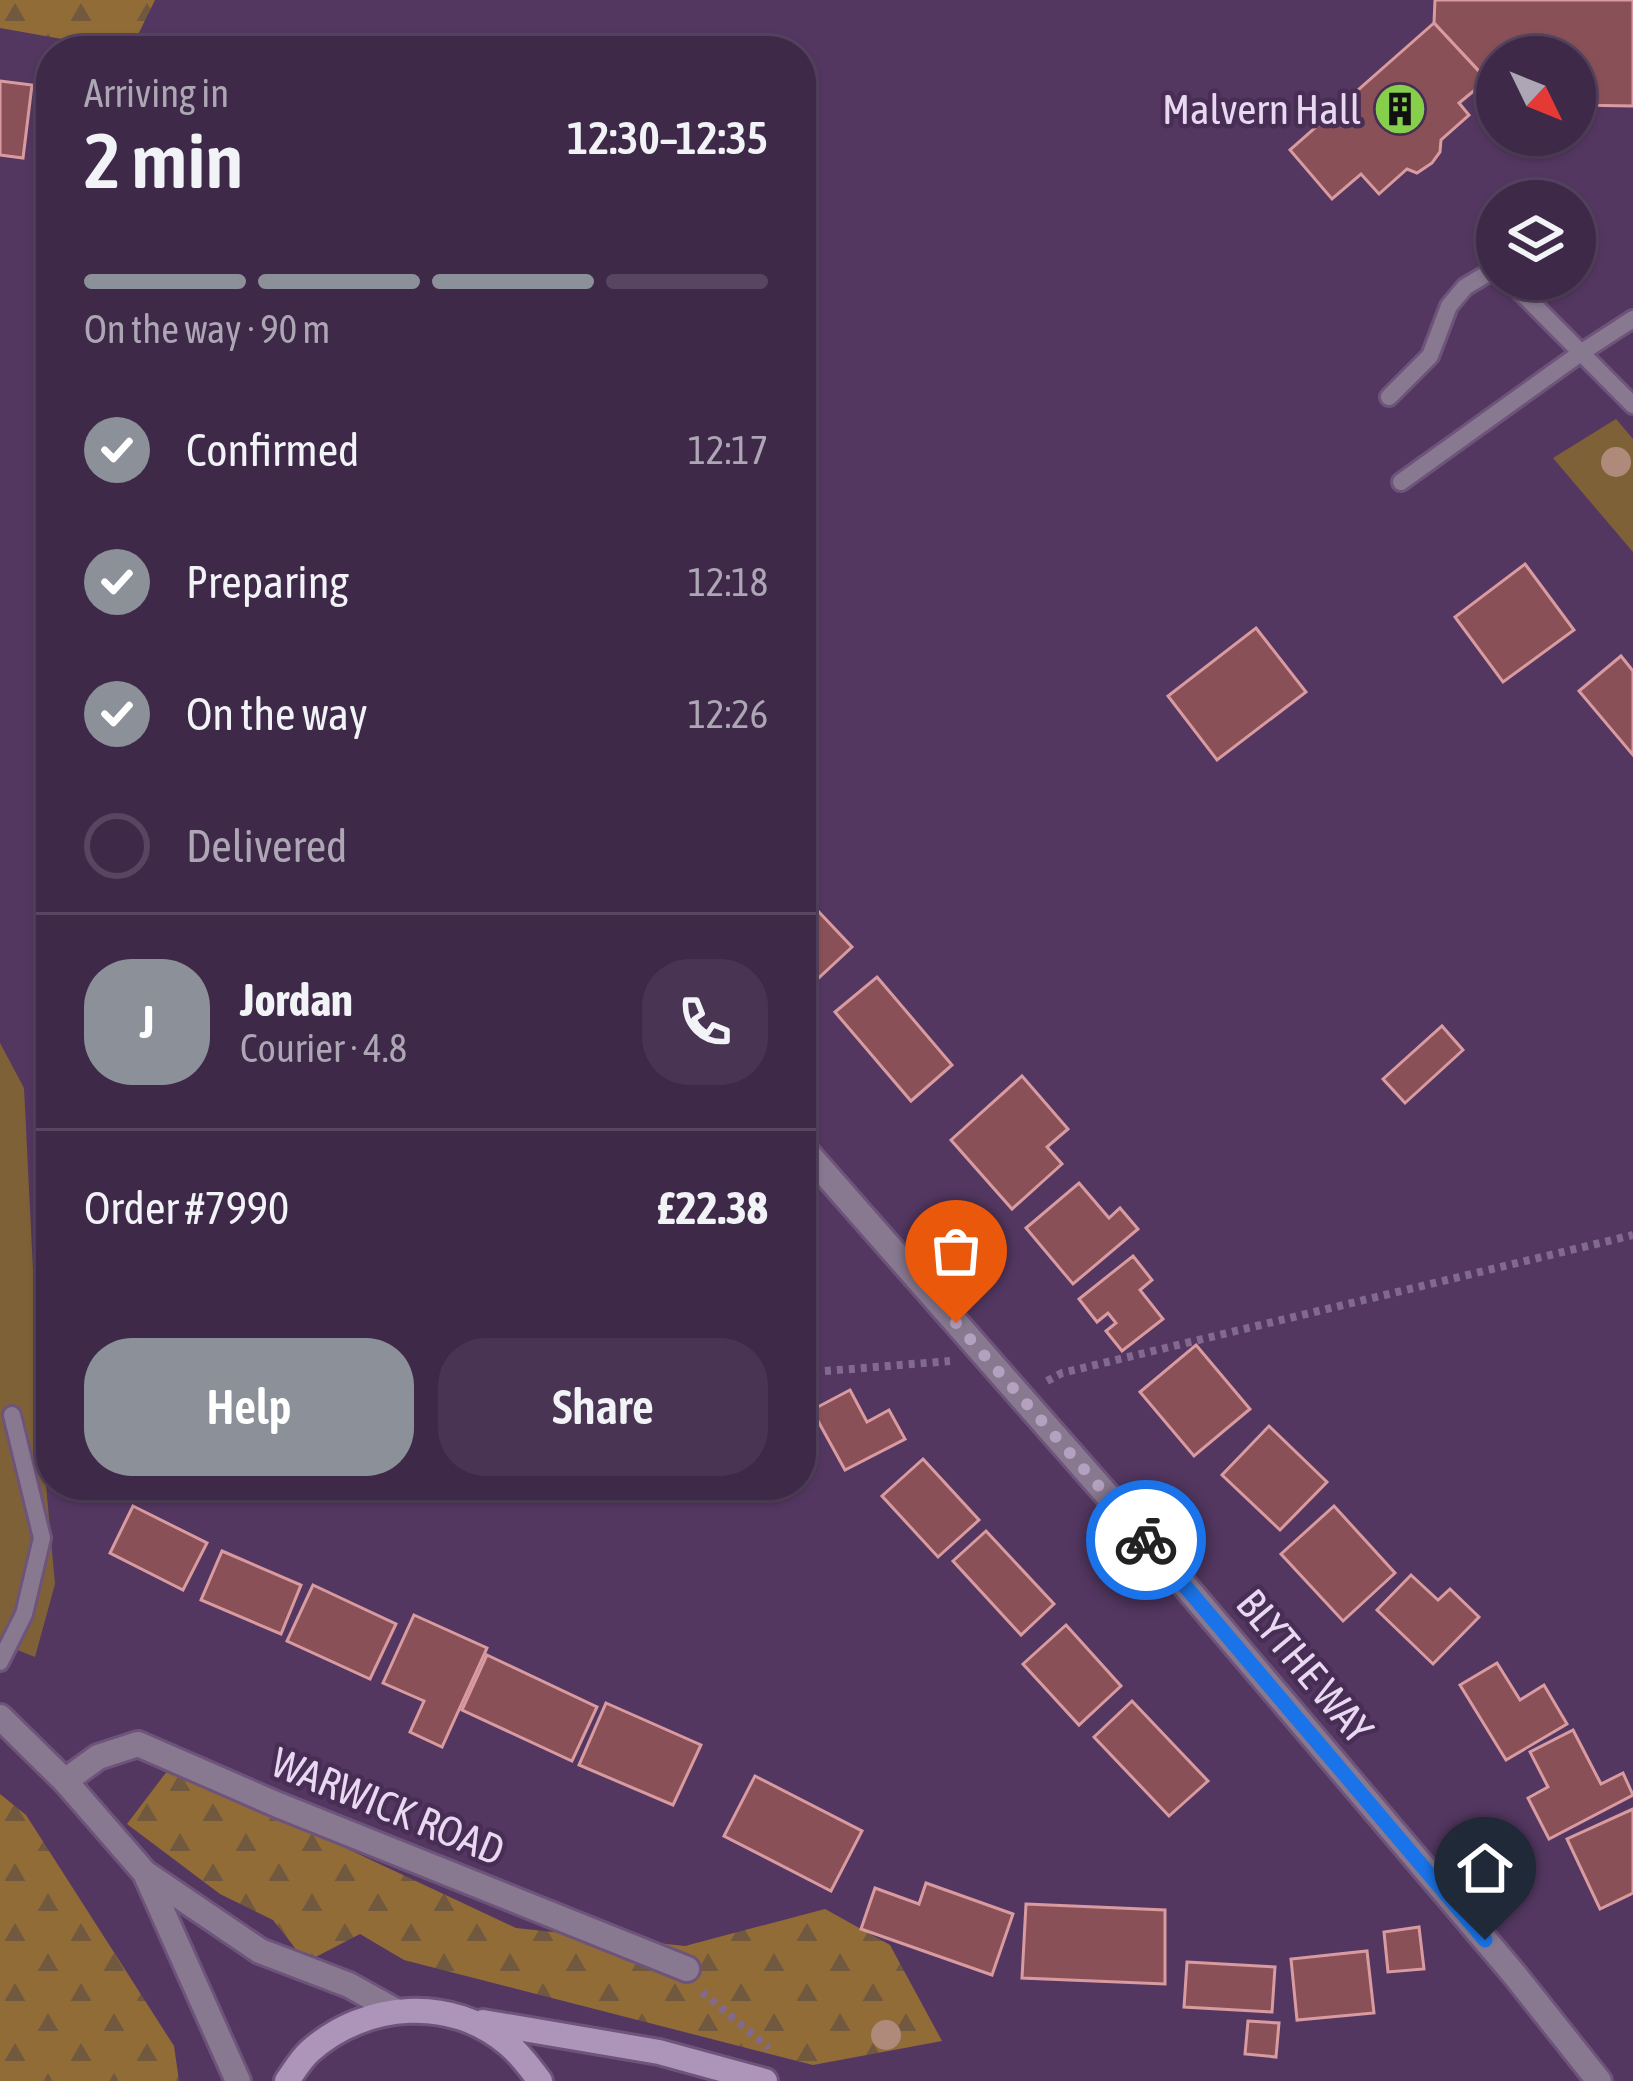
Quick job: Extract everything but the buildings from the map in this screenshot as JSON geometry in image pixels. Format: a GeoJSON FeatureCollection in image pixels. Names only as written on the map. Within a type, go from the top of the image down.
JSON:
{"type":"FeatureCollection","features":[{"type":"Feature","properties":{"kind":"main road"},"geometry":{"type":"LineString","coordinates":[[287,2081],[307,2053],[347,2025],[394,2011],[432,2010],[659,2052],[765,2081]]}},
{"type":"Feature","properties":{"kind":"main road"},"geometry":{"type":"LineString","coordinates":[[469,2020],[509,2044],[540,2081]]}},
{"type":"Feature","properties":{"kind":"street","name":"BLYTHE WAY"},"geometry":{"type":"LineString","coordinates":[[816,1163],[1021,1396],[1514,1974],[1599,2081]]}},
{"type":"Feature","properties":{"kind":"street"},"geometry":{"type":"LineString","coordinates":[[0,1717],[65,1781],[145,1873],[260,1952],[349,1985],[394,2011]]}},
{"type":"Feature","properties":{"kind":"street","name":"WARWICK ROAD"},"geometry":{"type":"LineString","coordinates":[[65,1781],[98,1757],[137,1744],[687,1969]]}},
{"type":"Feature","properties":{"kind":"street"},"geometry":{"type":"LineString","coordinates":[[145,1873],[238,2081]]}},
{"type":"Feature","properties":{"kind":"lane"},"geometry":{"type":"LineString","coordinates":[[1389,397],[1430,356],[1449,306],[1476,281]]}},
{"type":"Feature","properties":{"kind":"lane"},"geometry":{"type":"LineString","coordinates":[[1529,300],[1633,405]]}},
{"type":"Feature","properties":{"kind":"lane"},"geometry":{"type":"LineString","coordinates":[[1401,482],[1633,320]]}},
{"type":"Feature","properties":{"kind":"lane"},"geometry":{"type":"LineString","coordinates":[[0,1663],[24,1614],[42,1538],[12,1415]]}},
{"type":"Feature","properties":{"kind":"path"},"geometry":{"type":"LineString","coordinates":[[1021,1396],[1062,1373],[1633,1235]]}},
{"type":"Feature","properties":{"kind":"path"},"geometry":{"type":"LineString","coordinates":[[816,1372],[987,1358]]}},
{"type":"Feature","properties":{"kind":"path"},"geometry":{"type":"LineString","coordinates":[[687,1969],[703,1994],[772,2051]]}},
{"type":"Feature","properties":{"kind":"shaded area"},"geometry":{"type":"Polygon","coordinates":[[[1616,419],[1633,439],[1633,552],[1553,458],[1616,419]]]}},
{"type":"Feature","properties":{"kind":"shaded area"},"geometry":{"type":"Polygon","coordinates":[[[0,1043],[24,1088],[36,1329],[36,1500],[47,1500],[55,1584],[35,1657],[0,1643],[0,1043]]]}},
{"type":"Feature","properties":{"kind":"green space"},"geometry":{"type":"Polygon","coordinates":[[[0,0],[155,0],[137,36],[45,36],[0,28],[0,0]]]}},
{"type":"Feature","properties":{"kind":"green space"},"geometry":{"type":"Polygon","coordinates":[[[171,1766],[516,1928],[685,1946],[825,1909],[890,1945],[942,2041],[813,2065],[404,1960],[360,1934],[306,1962],[273,1920],[220,1894],[127,1824],[171,1766]]]}},
{"type":"Feature","properties":{"kind":"green space"},"geometry":{"type":"Polygon","coordinates":[[[0,1794],[26,1815],[174,2046],[179,2081],[0,2081],[0,1794]]]}},
{"type":"Feature","properties":{"kind":"way so far"},"geometry":{"type":"LineString","coordinates":[[956,1323],[1146,1540]]}},
{"type":"Feature","properties":{"kind":"place","name":"Malvern Hall"},"geometry":{"type":"Point","coordinates":[1400,109]}},
{"type":"Feature","properties":{"kind":"route"},"geometry":{"type":"LineString","coordinates":[[1146,1540],[1485,1940]]}}]}
